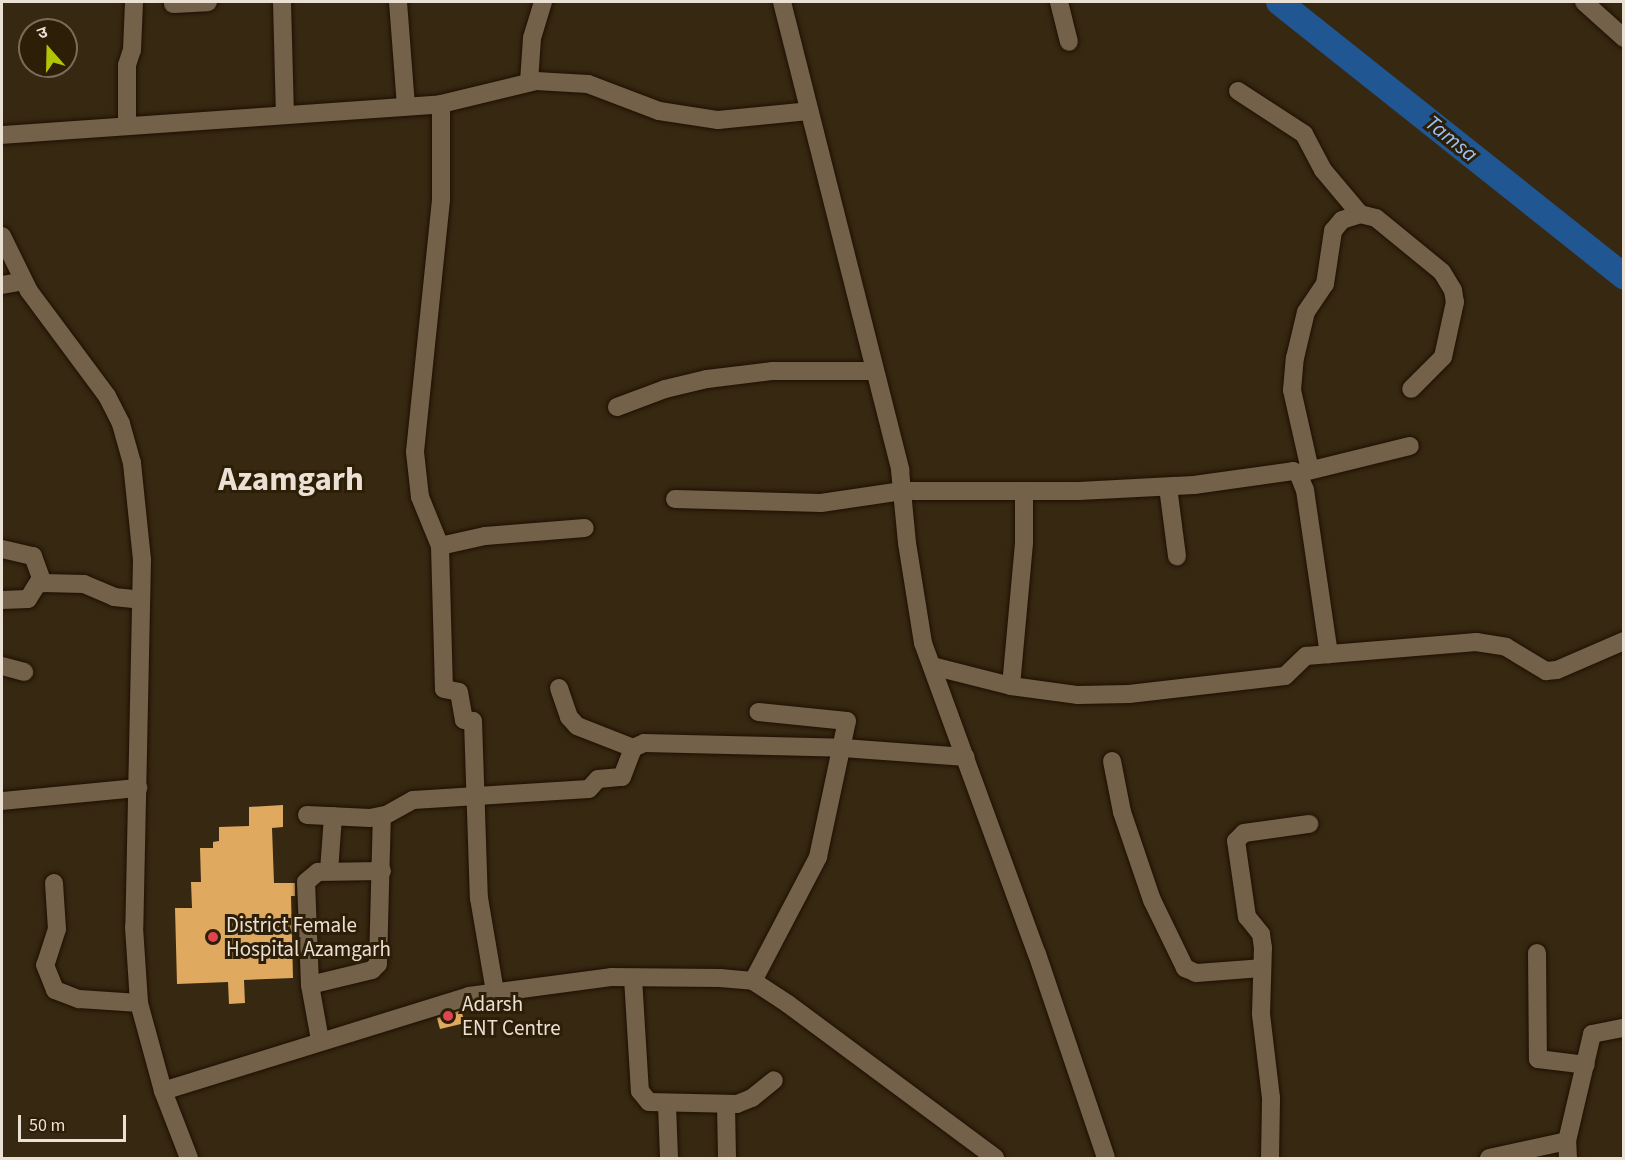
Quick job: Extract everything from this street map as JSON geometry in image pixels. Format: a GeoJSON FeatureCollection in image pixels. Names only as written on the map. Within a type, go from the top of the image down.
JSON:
{"type":"FeatureCollection","features":[{"type":"Feature","properties":{"kind":"street"},"geometry":{"type":"LineString","coordinates":[[127,125],[127,64],[132,50],[134,2]]}},
{"type":"Feature","properties":{"kind":"street"},"geometry":{"type":"LineString","coordinates":[[173,4],[208,2]]}},
{"type":"Feature","properties":{"kind":"street"},"geometry":{"type":"LineString","coordinates":[[282,2],[285,115]]}},
{"type":"Feature","properties":{"kind":"street"},"geometry":{"type":"LineString","coordinates":[[398,2],[406,106]]}},
{"type":"Feature","properties":{"kind":"street"},"geometry":{"type":"LineString","coordinates":[[529,82],[532,38],[543,2]]}},
{"type":"Feature","properties":{"kind":"street"},"geometry":{"type":"LineString","coordinates":[[782,2],[875,371],[902,491],[923,643],[966,757],[1106,1158]]}},
{"type":"Feature","properties":{"kind":"street"},"geometry":{"type":"LineString","coordinates":[[1059,2],[1069,42]]}},
{"type":"Feature","properties":{"kind":"street"},"geometry":{"type":"LineString","coordinates":[[1584,2],[1623,38]]}},
{"type":"Feature","properties":{"kind":"street"},"geometry":{"type":"LineString","coordinates":[[2,135],[441,104],[529,82],[588,84],[659,111],[717,120],[809,111]]}},
{"type":"Feature","properties":{"kind":"street"},"geometry":{"type":"LineString","coordinates":[[1238,91],[1304,134],[1323,170],[1360,214],[1376,218],[1442,272],[1454,296],[1440,362],[1411,389]]}},
{"type":"Feature","properties":{"kind":"street"},"geometry":{"type":"LineString","coordinates":[[441,104],[441,200],[414,453],[420,497],[440,546],[444,689],[459,692],[464,720],[473,721],[479,898],[495,992]]}},
{"type":"Feature","properties":{"kind":"street"},"geometry":{"type":"LineString","coordinates":[[1329,654],[1292,390],[1297,340],[1306,312],[1325,284],[1335,227],[1360,214]]}},
{"type":"Feature","properties":{"kind":"street"},"geometry":{"type":"LineString","coordinates":[[2,236],[24,281],[107,396],[122,424],[132,463],[142,560],[134,927],[139,1003],[163,1091],[189,1158]]}},
{"type":"Feature","properties":{"kind":"street"},"geometry":{"type":"LineString","coordinates":[[2,285],[24,281]]}},
{"type":"Feature","properties":{"kind":"street"},"geometry":{"type":"LineString","coordinates":[[616,407],[664,389],[707,379],[772,371],[875,371]]}},
{"type":"Feature","properties":{"kind":"street"},"geometry":{"type":"LineString","coordinates":[[675,499],[822,503],[902,491],[1024,492],[1168,486],[1285,471],[1304,472],[1410,446]]}},
{"type":"Feature","properties":{"kind":"street"},"geometry":{"type":"LineString","coordinates":[[1168,486],[1177,556]]}},
{"type":"Feature","properties":{"kind":"street"},"geometry":{"type":"LineString","coordinates":[[1011,686],[1024,542],[1024,492]]}},
{"type":"Feature","properties":{"kind":"street"},"geometry":{"type":"LineString","coordinates":[[440,546],[485,536],[585,528]]}},
{"type":"Feature","properties":{"kind":"street"},"geometry":{"type":"LineString","coordinates":[[2,549],[33,556],[40,580],[28,599],[2,600]]}},
{"type":"Feature","properties":{"kind":"street"},"geometry":{"type":"LineString","coordinates":[[40,580],[84,584],[114,597],[141,600]]}},
{"type":"Feature","properties":{"kind":"street"},"geometry":{"type":"LineString","coordinates":[[932,666],[972,673],[1011,686],[1077,695],[1129,694],[1285,676],[1302,658],[1476,642],[1506,647],[1546,671],[1557,670],[1623,641]]}},
{"type":"Feature","properties":{"kind":"street"},"geometry":{"type":"LineString","coordinates":[[2,666],[24,672]]}},
{"type":"Feature","properties":{"kind":"street"},"geometry":{"type":"LineString","coordinates":[[559,687],[569,717],[577,726],[633,748]]}},
{"type":"Feature","properties":{"kind":"street"},"geometry":{"type":"LineString","coordinates":[[753,981],[771,941],[814,869],[843,748],[847,721],[758,712]]}},
{"type":"Feature","properties":{"kind":"street"},"geometry":{"type":"LineString","coordinates":[[308,815],[382,816],[413,800],[476,799],[589,789],[598,778],[622,777],[633,748],[644,743],[843,748],[966,757]]}},
{"type":"Feature","properties":{"kind":"street"},"geometry":{"type":"LineString","coordinates":[[1112,761],[1134,849],[1152,900],[1185,968],[1196,973],[1262,968]]}},
{"type":"Feature","properties":{"kind":"street"},"geometry":{"type":"LineString","coordinates":[[2,801],[138,788]]}},
{"type":"Feature","properties":{"kind":"street"},"geometry":{"type":"LineString","coordinates":[[329,871],[333,816]]}},
{"type":"Feature","properties":{"kind":"street"},"geometry":{"type":"LineString","coordinates":[[310,985],[372,970],[378,964],[382,816]]}},
{"type":"Feature","properties":{"kind":"street"},"geometry":{"type":"LineString","coordinates":[[1270,1158],[1271,1098],[1262,1014],[1262,939],[1247,917],[1236,840],[1244,833],[1309,824]]}},
{"type":"Feature","properties":{"kind":"street"},"geometry":{"type":"LineString","coordinates":[[320,1040],[310,985],[306,882],[312,874],[329,871],[382,871]]}},
{"type":"Feature","properties":{"kind":"street"},"geometry":{"type":"LineString","coordinates":[[54,883],[57,929],[45,965],[55,990],[79,999],[139,1003]]}},
{"type":"Feature","properties":{"kind":"street"},"geometry":{"type":"LineString","coordinates":[[1537,953],[1538,1059],[1586,1065]]}},
{"type":"Feature","properties":{"kind":"street"},"geometry":{"type":"LineString","coordinates":[[633,978],[640,1091],[649,1102],[667,1105],[726,1105],[752,1098],[774,1080]]}},
{"type":"Feature","properties":{"kind":"street"},"geometry":{"type":"LineString","coordinates":[[163,1091],[320,1040],[469,996],[633,978],[753,981],[903,1087],[995,1158]]}},
{"type":"Feature","properties":{"kind":"street"},"geometry":{"type":"LineString","coordinates":[[1489,1158],[1568,1150],[1592,1034],[1623,1028]]}},
{"type":"Feature","properties":{"kind":"street"},"geometry":{"type":"LineString","coordinates":[[667,1105],[669,1158]]}},
{"type":"Feature","properties":{"kind":"street"},"geometry":{"type":"LineString","coordinates":[[726,1105],[728,1158]]}},
{"type":"Feature","properties":{"kind":"building"},"geometry":{"type":"Polygon","coordinates":[[[283,805],[283,827],[272,828],[274,883],[295,883],[295,896],[291,896],[293,978],[244,980],[245,1003],[229,1004],[228,982],[177,984],[175,908],[192,908],[191,882],[201,882],[200,848],[213,848],[213,842],[219,841],[219,827],[249,826],[249,807],[283,805]]]}},
{"type":"Feature","properties":{"kind":"building"},"geometry":{"type":"Polygon","coordinates":[[[461,1010],[465,1023],[440,1029],[437,1018],[461,1010]]]}},
{"type":"Feature","properties":{"kind":"waterway","name":"Tamsa"},"geometry":{"type":"LineString","coordinates":[[1279,2],[1624,276]]}},
{"type":"Feature","properties":{"kind":"place","name":"District Female Hospital Azamgarh"},"geometry":{"type":"Point","coordinates":[213,937]}},
{"type":"Feature","properties":{"kind":"place","name":"Adarsh ENT Centre"},"geometry":{"type":"Point","coordinates":[448,1016]}},
{"type":"Feature","properties":{"kind":"district","name":"Azamgarh"},"geometry":{"type":"Point","coordinates":[291,480]}}]}
